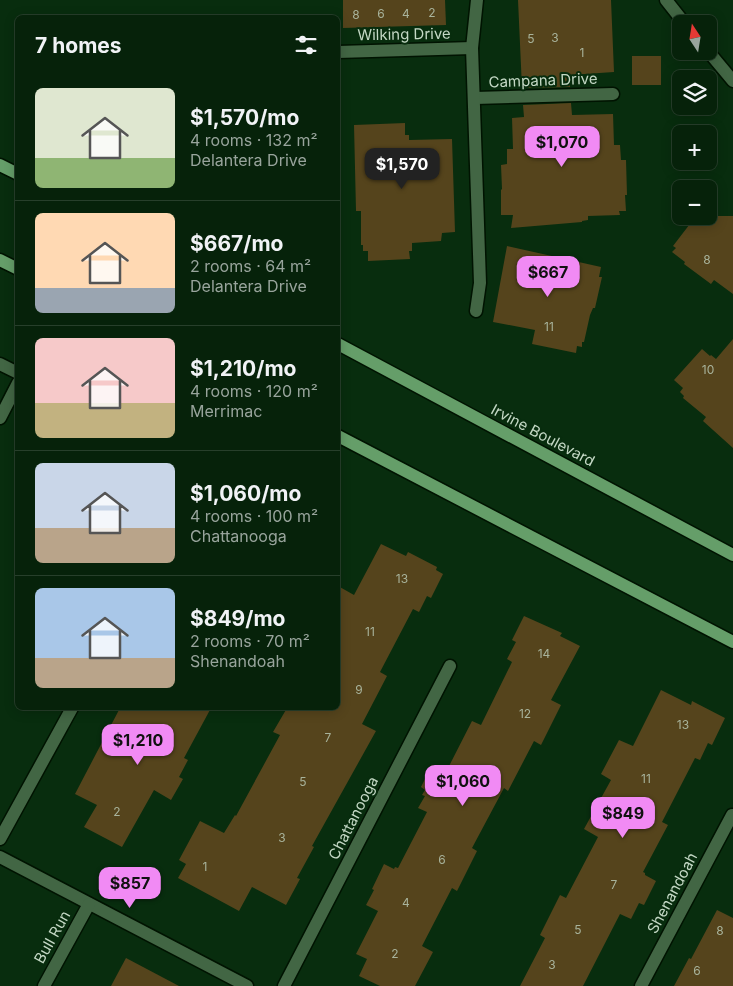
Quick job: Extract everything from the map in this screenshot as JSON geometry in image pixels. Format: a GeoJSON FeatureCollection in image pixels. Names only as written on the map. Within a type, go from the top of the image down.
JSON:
{"type":"FeatureCollection","features":[{"type":"Feature","properties":{"kind":"main road"},"geometry":{"type":"LineString","coordinates":[[0,165],[15,172]]}},
{"type":"Feature","properties":{"kind":"main road"},"geometry":{"type":"LineString","coordinates":[[0,260],[15,268]]}},
{"type":"Feature","properties":{"kind":"main road","name":"Irvine Boulevard"},"geometry":{"type":"LineString","coordinates":[[340,345],[733,554]]}},
{"type":"Feature","properties":{"kind":"main road"},"geometry":{"type":"LineString","coordinates":[[340,437],[733,642]]}},
{"type":"Feature","properties":{"kind":"street"},"geometry":{"type":"LineString","coordinates":[[476,312],[480,283],[472,48],[478,0]]}},
{"type":"Feature","properties":{"kind":"street"},"geometry":{"type":"LineString","coordinates":[[666,0],[678,15]]}},
{"type":"Feature","properties":{"kind":"street","name":"Wilking Drive"},"geometry":{"type":"LineString","coordinates":[[340,52],[472,48]]}},
{"type":"Feature","properties":{"kind":"street"},"geometry":{"type":"LineString","coordinates":[[717,60],[731,74]]}},
{"type":"Feature","properties":{"kind":"street","name":"Campana Drive"},"geometry":{"type":"LineString","coordinates":[[475,98],[613,94]]}},
{"type":"Feature","properties":{"kind":"street"},"geometry":{"type":"LineString","coordinates":[[0,364],[15,372]]}},
{"type":"Feature","properties":{"kind":"street"},"geometry":{"type":"LineString","coordinates":[[0,418],[15,389]]}},
{"type":"Feature","properties":{"kind":"street","name":"Chattanooga"},"geometry":{"type":"LineString","coordinates":[[284,986],[450,666]]}},
{"type":"Feature","properties":{"kind":"street"},"geometry":{"type":"LineString","coordinates":[[0,839],[71,710]]}},
{"type":"Feature","properties":{"kind":"street","name":"Shenandoah"},"geometry":{"type":"LineString","coordinates":[[641,986],[732,814]]}},
{"type":"Feature","properties":{"kind":"street"},"geometry":{"type":"LineString","coordinates":[[0,857],[247,986]]}},
{"type":"Feature","properties":{"kind":"street","name":"Bull Run"},"geometry":{"type":"LineString","coordinates":[[44,986],[89,904]]}},
{"type":"Feature","properties":{"kind":"building"},"geometry":{"type":"Polygon","coordinates":[[[343,0],[445,0],[446,25],[343,28],[343,0]]]}},
{"type":"Feature","properties":{"kind":"building"},"geometry":{"type":"Polygon","coordinates":[[[518,0],[611,0],[614,72],[570,75],[570,87],[522,88],[518,0]]]}},
{"type":"Feature","properties":{"kind":"building"},"geometry":{"type":"Polygon","coordinates":[[[632,56],[661,56],[661,85],[632,85],[632,56]]]}},
{"type":"Feature","properties":{"kind":"building"},"geometry":{"type":"Polygon","coordinates":[[[571,103],[572,115],[613,114],[614,145],[620,145],[621,160],[626,160],[626,211],[619,211],[620,215],[588,216],[588,220],[582,222],[511,228],[513,215],[501,215],[501,165],[507,164],[507,149],[513,149],[512,118],[524,117],[523,105],[571,103]]]}},
{"type":"Feature","properties":{"kind":"building"},"geometry":{"type":"Polygon","coordinates":[[[405,123],[405,135],[409,135],[409,140],[452,139],[455,232],[442,233],[441,241],[412,243],[412,251],[409,251],[410,259],[368,261],[368,251],[363,251],[363,245],[361,245],[361,211],[356,211],[354,125],[405,123]]]}},
{"type":"Feature","properties":{"kind":"building"},"geometry":{"type":"Polygon","coordinates":[[[717,216],[733,216],[733,294],[714,280],[711,284],[684,264],[685,262],[672,252],[676,248],[673,246],[689,225],[717,225],[717,216]]]}},
{"type":"Feature","properties":{"kind":"building"},"geometry":{"type":"Polygon","coordinates":[[[507,246],[601,267],[599,277],[602,277],[595,308],[593,308],[590,315],[582,347],[577,346],[576,353],[532,344],[535,330],[493,322],[507,246]]]}},
{"type":"Feature","properties":{"kind":"building"},"geometry":{"type":"Polygon","coordinates":[[[733,339],[733,448],[703,421],[706,417],[683,398],[684,396],[680,392],[683,388],[674,380],[702,349],[716,359],[733,339]]]}},
{"type":"Feature","properties":{"kind":"building"},"geometry":{"type":"Polygon","coordinates":[[[381,544],[406,556],[408,552],[437,567],[436,570],[443,574],[431,598],[427,596],[419,612],[413,609],[380,672],[387,676],[362,724],[376,731],[312,846],[314,847],[297,878],[300,879],[286,905],[252,887],[239,911],[178,878],[186,864],[179,860],[200,821],[224,833],[236,816],[280,735],[273,732],[286,710],[340,710],[340,587],[354,595],[381,544]]]}},
{"type":"Feature","properties":{"kind":"building"},"geometry":{"type":"Polygon","coordinates":[[[524,616],[562,633],[560,636],[580,646],[551,700],[561,705],[541,745],[534,741],[508,791],[504,788],[472,848],[477,851],[457,891],[452,888],[422,946],[433,952],[415,986],[380,986],[359,976],[367,959],[356,954],[378,911],[366,905],[374,890],[372,889],[384,864],[394,869],[395,867],[398,868],[427,812],[418,808],[425,796],[422,795],[425,790],[421,787],[432,765],[446,772],[472,721],[481,725],[512,662],[507,659],[516,642],[512,640],[524,616]]]}},
{"type":"Feature","properties":{"kind":"building"},"geometry":{"type":"Polygon","coordinates":[[[661,690],[691,705],[692,701],[725,718],[712,745],[708,743],[700,760],[695,758],[662,822],[668,825],[643,872],[656,881],[644,905],[639,903],[631,919],[620,914],[583,986],[520,986],[545,938],[540,935],[560,895],[566,898],[598,837],[584,829],[611,780],[601,774],[619,740],[633,746],[661,690]]]}},
{"type":"Feature","properties":{"kind":"building"},"geometry":{"type":"Polygon","coordinates":[[[119,710],[210,710],[184,758],[188,760],[179,777],[183,779],[171,800],[154,790],[122,847],[84,827],[97,805],[75,794],[119,710]]]}},
{"type":"Feature","properties":{"kind":"building"},"geometry":{"type":"Polygon","coordinates":[[[717,910],[733,918],[733,986],[674,986],[689,958],[691,959],[717,910]]]}},
{"type":"Feature","properties":{"kind":"building"},"geometry":{"type":"Polygon","coordinates":[[[126,958],[179,986],[111,986],[126,958]]]}}]}
